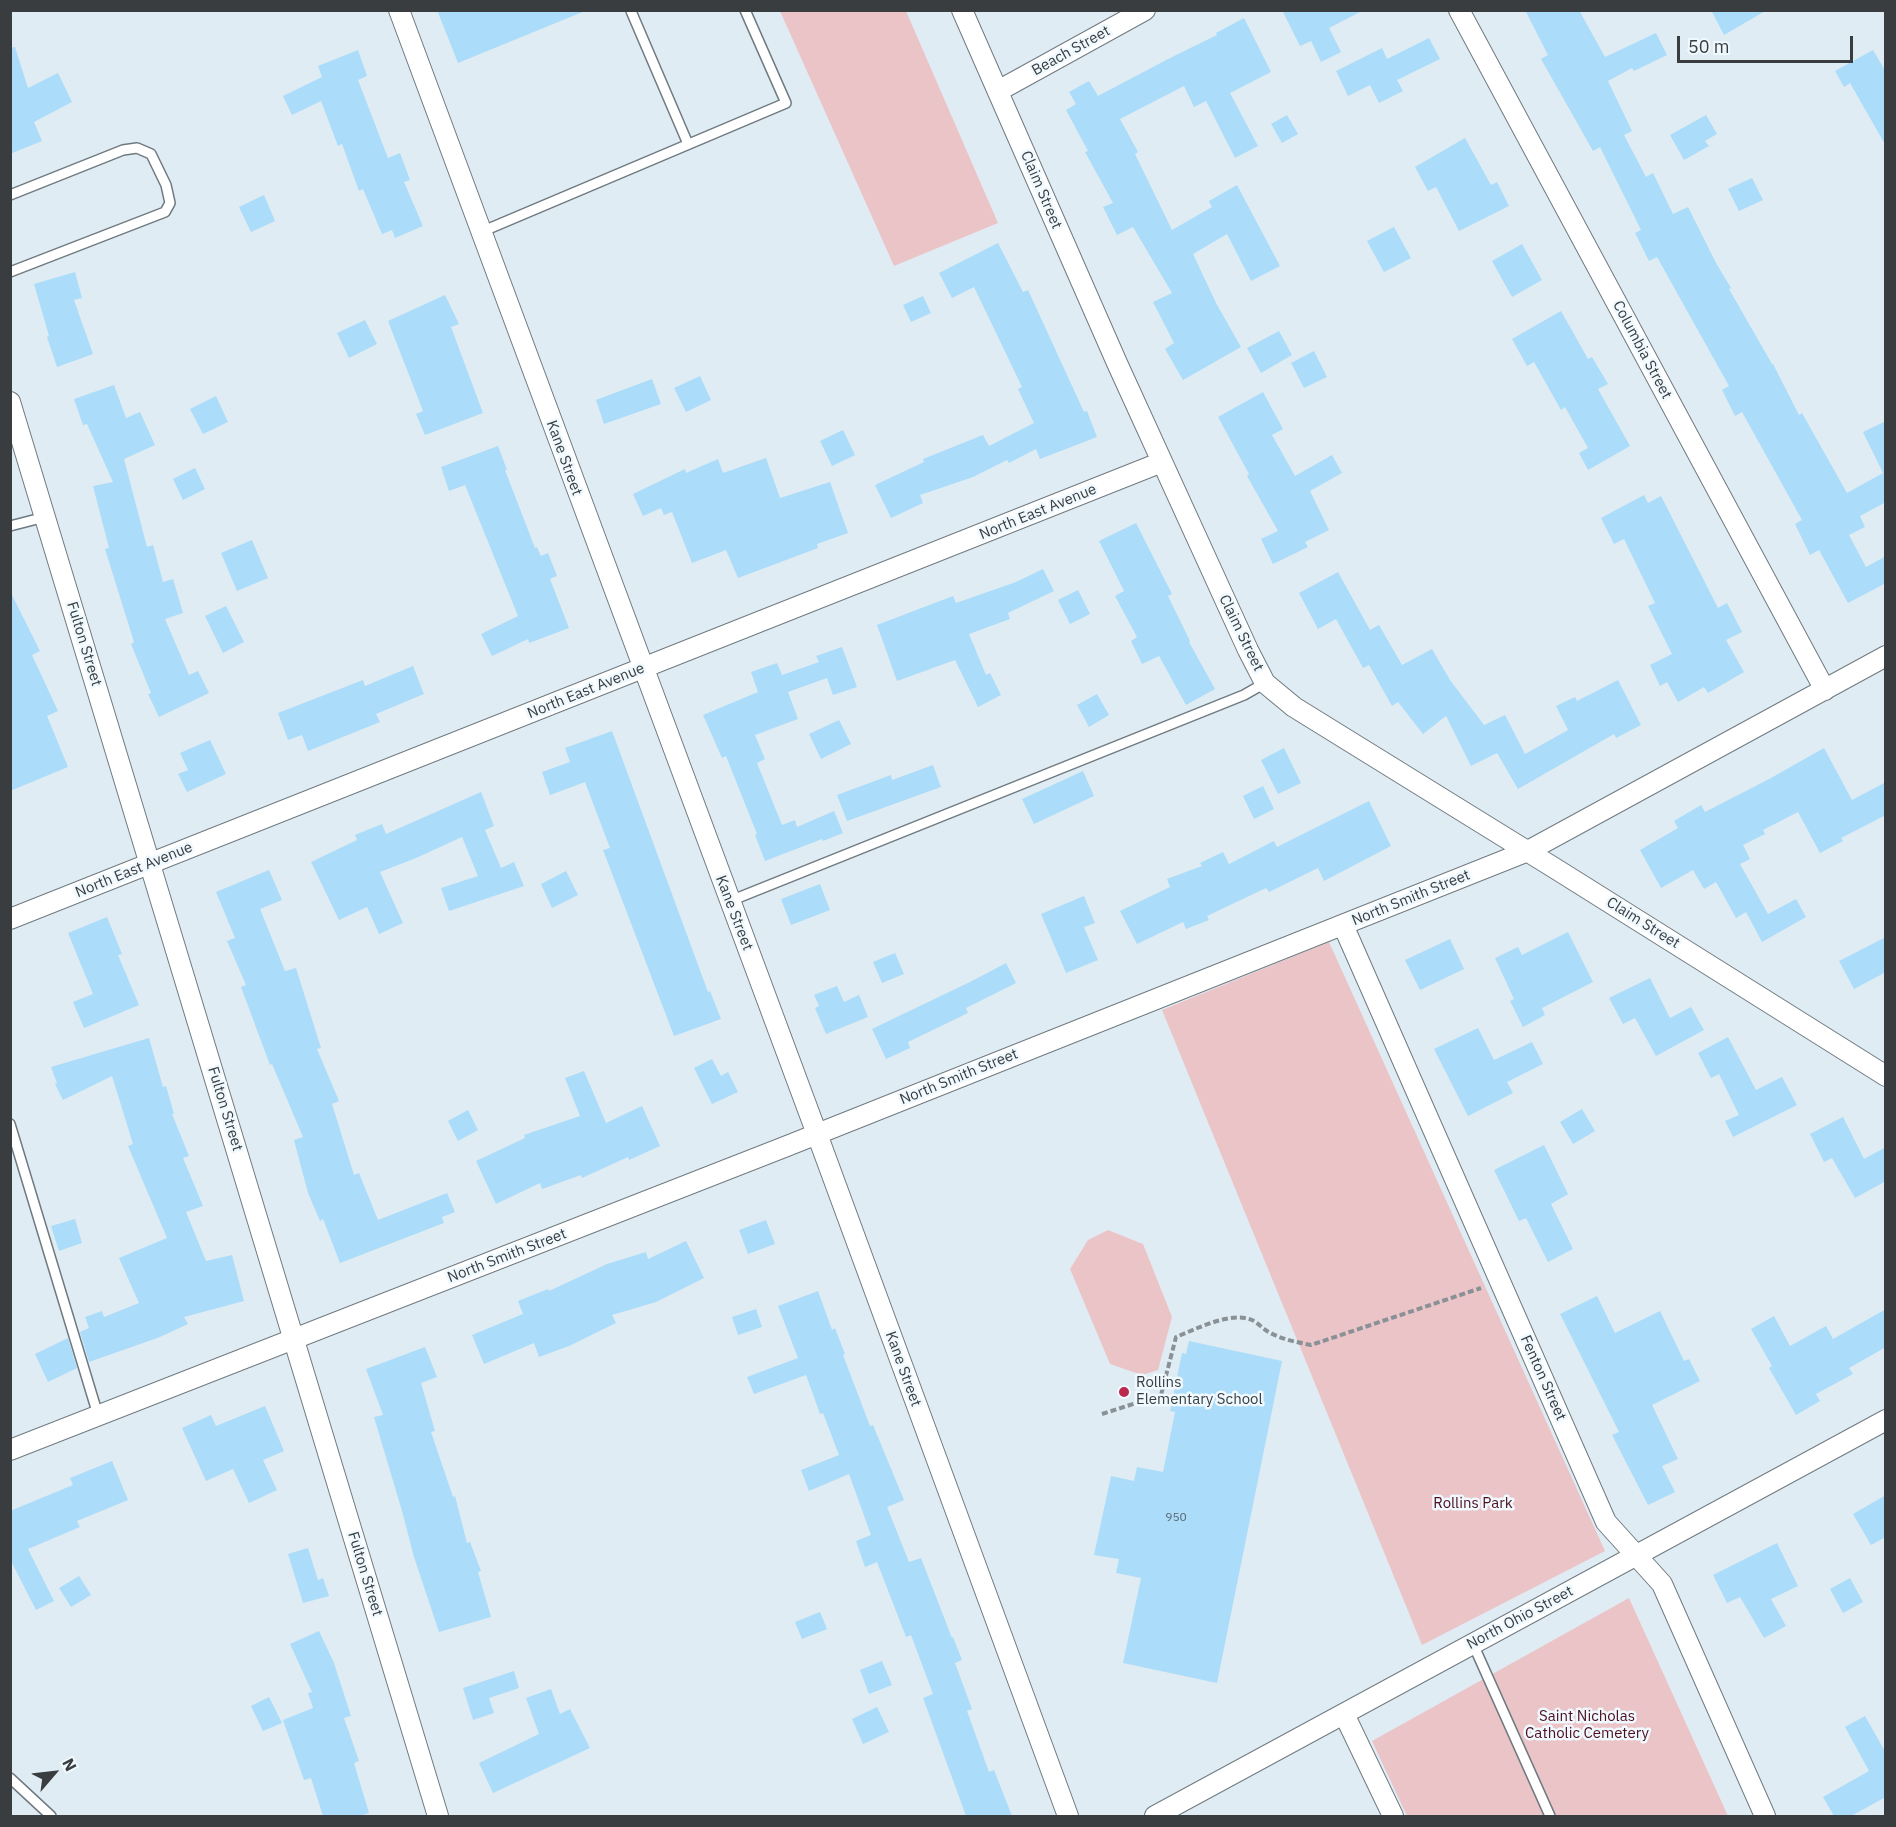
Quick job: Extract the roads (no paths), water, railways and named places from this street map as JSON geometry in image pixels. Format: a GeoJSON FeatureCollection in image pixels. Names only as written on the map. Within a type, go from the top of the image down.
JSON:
{"type":"FeatureCollection","features":[{"type":"Feature","properties":{"kind":"street","name":"Kane Street"},"geometry":{"type":"LineString","coordinates":[[399,10],[1068,1816]]}},
{"type":"Feature","properties":{"kind":"street","name":"Columbia Street"},"geometry":{"type":"LineString","coordinates":[[1459,10],[1825,690]]}},
{"type":"Feature","properties":{"kind":"street","name":"Claim Street"},"geometry":{"type":"LineString","coordinates":[[965,12],[1116,363],[1244,641],[1266,682],[1294,707],[1886,1076]]}},
{"type":"Feature","properties":{"kind":"street","name":"Beach Street"},"geometry":{"type":"LineString","coordinates":[[998,91],[1135,13]]}},
{"type":"Feature","properties":{"kind":"street","name":"Fulton Street"},"geometry":{"type":"LineString","coordinates":[[10,402],[438,1816]]}},
{"type":"Feature","properties":{"kind":"street","name":"North East Avenue"},"geometry":{"type":"LineString","coordinates":[[10,920],[1162,462]]}},
{"type":"Feature","properties":{"kind":"street","name":"North Smith Street"},"geometry":{"type":"LineString","coordinates":[[10,1450],[817,1134],[1528,851],[1886,656]]}},
{"type":"Feature","properties":{"kind":"street","name":"Fenton Street"},"geometry":{"type":"LineString","coordinates":[[1343,925],[1606,1521],[1662,1584],[1765,1816]]}},
{"type":"Feature","properties":{"kind":"street","name":"North Ohio Street"},"geometry":{"type":"LineString","coordinates":[[1155,1816],[1886,1420]]}},
{"type":"Feature","properties":{"kind":"street"},"geometry":{"type":"LineString","coordinates":[[1344,1714],[1393,1816]]}},
{"type":"Feature","properties":{"kind":"lane"},"geometry":{"type":"LineString","coordinates":[[481,232],[786,103],[745,10]]}},
{"type":"Feature","properties":{"kind":"lane"},"geometry":{"type":"LineString","coordinates":[[631,11],[688,144]]}},
{"type":"Feature","properties":{"kind":"lane"},"geometry":{"type":"LineString","coordinates":[[10,195],[123,150],[137,148],[151,154],[166,185],[170,203],[165,212],[10,272]]}},
{"type":"Feature","properties":{"kind":"lane"},"geometry":{"type":"LineString","coordinates":[[10,526],[45,517]]}},
{"type":"Feature","properties":{"kind":"lane"},"geometry":{"type":"LineString","coordinates":[[730,901],[1244,695],[1266,682]]}},
{"type":"Feature","properties":{"kind":"lane"},"geometry":{"type":"LineString","coordinates":[[10,1124],[98,1415]]}},
{"type":"Feature","properties":{"kind":"lane"},"geometry":{"type":"LineString","coordinates":[[1473,1644],[1550,1816]]}},
{"type":"Feature","properties":{"kind":"lane"},"geometry":{"type":"LineString","coordinates":[[10,1778],[51,1816]]}},
{"type":"Feature","properties":{"kind":"place","name":"Rollins Elementary School"},"geometry":{"type":"Point","coordinates":[1124,1392]}},
{"type":"Feature","properties":{"kind":"park label","name":"Rollins Park"},"geometry":{"type":"Point","coordinates":[1473,1504]}},
{"type":"Feature","properties":{"kind":"park label","name":"Saint Nicholas Catholic Cemetery"},"geometry":{"type":"Point","coordinates":[1587,1726]}}]}
